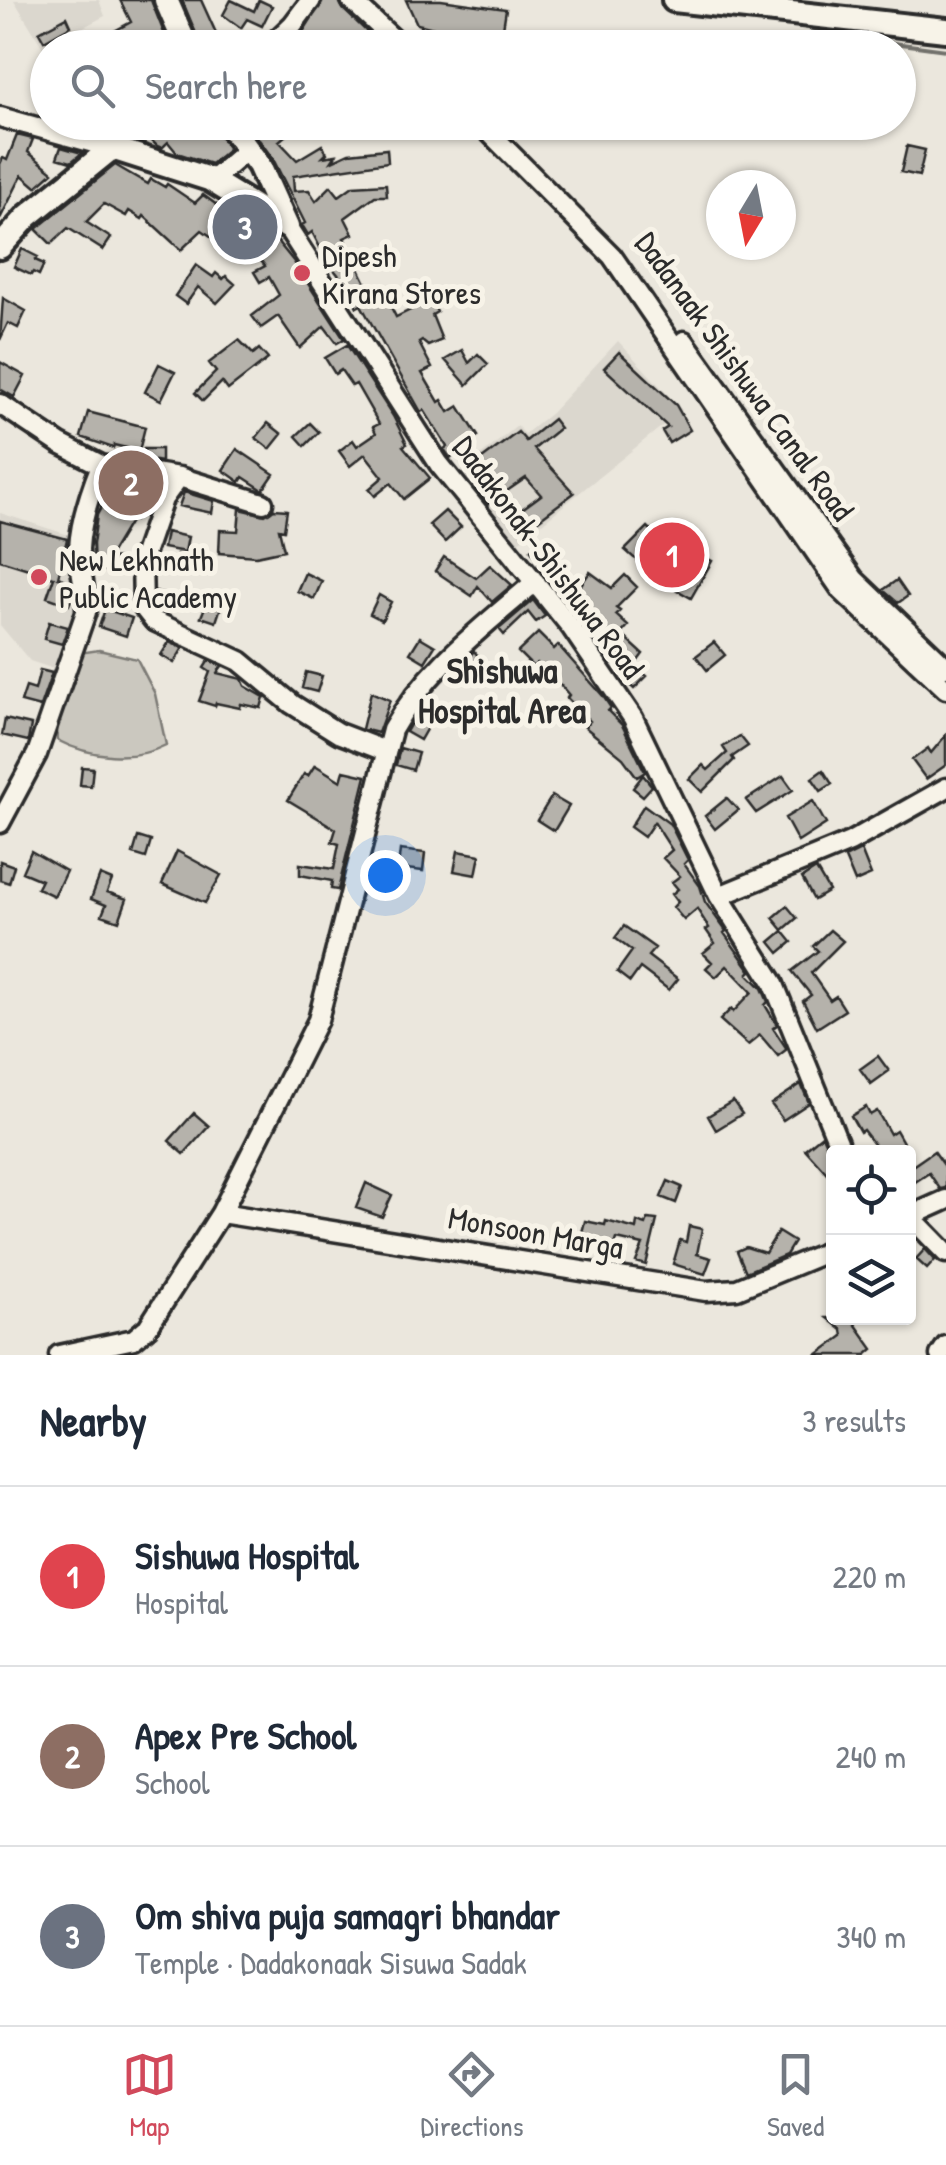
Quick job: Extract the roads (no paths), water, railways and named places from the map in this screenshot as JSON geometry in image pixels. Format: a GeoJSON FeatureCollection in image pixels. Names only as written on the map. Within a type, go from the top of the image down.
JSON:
{"type":"FeatureCollection","features":[{"type":"Feature","properties":{"kind":"main road"},"geometry":{"type":"LineString","coordinates":[[166,0],[179,30]]}},
{"type":"Feature","properties":{"kind":"main road"},"geometry":{"type":"LineString","coordinates":[[674,0],[946,30]]}},
{"type":"Feature","properties":{"kind":"main road"},"geometry":{"type":"LineString","coordinates":[[240,140],[259,165],[287,226]]}},
{"type":"Feature","properties":{"kind":"main road"},"geometry":{"type":"LineString","coordinates":[[0,248],[28,216],[112,148],[212,180],[287,226]]}},
{"type":"Feature","properties":{"kind":"street"},"geometry":{"type":"LineString","coordinates":[[287,30],[310,0]]}},
{"type":"Feature","properties":{"kind":"street"},"geometry":{"type":"LineString","coordinates":[[351,0],[384,30]]}},
{"type":"Feature","properties":{"kind":"street"},"geometry":{"type":"LineString","coordinates":[[364,0],[396,30]]}},
{"type":"Feature","properties":{"kind":"street"},"geometry":{"type":"LineString","coordinates":[[0,117],[30,125]]}},
{"type":"Feature","properties":{"kind":"street"},"geometry":{"type":"LineString","coordinates":[[83,140],[112,148]]}},
{"type":"Feature","properties":{"kind":"street","name":"Dadanaak Shishuwa Canal Road"},"geometry":{"type":"LineString","coordinates":[[496,140],[612,256],[842,591],[946,689]]}},
{"type":"Feature","properties":{"kind":"street","name":"Dadanaak Shishuwa Canal Road"},"geometry":{"type":"LineString","coordinates":[[510,140],[617,248],[854,579],[946,667]]}},
{"type":"Feature","properties":{"kind":"street"},"geometry":{"type":"LineString","coordinates":[[212,180],[248,150]]}},
{"type":"Feature","properties":{"kind":"street","name":"Dadakonak-Shishuwa Road"},"geometry":{"type":"LineString","coordinates":[[287,226],[439,464],[571,627],[633,718],[719,896],[773,982],[839,1145]]}},
{"type":"Feature","properties":{"kind":"street"},"geometry":{"type":"LineString","coordinates":[[0,404],[60,444],[101,465],[179,477],[263,503]]}},
{"type":"Feature","properties":{"kind":"street"},"geometry":{"type":"LineString","coordinates":[[0,824],[36,754],[86,612],[79,549],[90,492],[101,465]]}},
{"type":"Feature","properties":{"kind":"street"},"geometry":{"type":"LineString","coordinates":[[179,477],[163,499],[142,560],[143,607],[154,621],[240,661],[292,704],[338,733],[386,751]]}},
{"type":"Feature","properties":{"kind":"street"},"geometry":{"type":"LineString","coordinates":[[58,1355],[134,1340],[148,1327],[221,1213],[318,1020],[392,730],[422,686],[446,660],[535,582]]}},
{"type":"Feature","properties":{"kind":"street"},"geometry":{"type":"LineString","coordinates":[[719,896],[850,842],[946,788]]}},
{"type":"Feature","properties":{"kind":"street"},"geometry":{"type":"LineString","coordinates":[[916,1213],[946,1200]]}},
{"type":"Feature","properties":{"kind":"street","name":"Monsoon Marga"},"geometry":{"type":"LineString","coordinates":[[221,1213],[706,1291],[737,1289],[826,1252]]}},
{"type":"Feature","properties":{"kind":"street"},"geometry":{"type":"LineString","coordinates":[[916,1223],[946,1253]]}},
{"type":"Feature","properties":{"kind":"street"},"geometry":{"type":"LineString","coordinates":[[940,1355],[946,1346]]}},
{"type":"Feature","properties":{"kind":"waterway"},"geometry":{"type":"LineString","coordinates":[[795,24],[815,30]]}},
{"type":"Feature","properties":{"kind":"waterway"},"geometry":{"type":"LineString","coordinates":[[916,46],[946,50]]}},
{"type":"Feature","properties":{"kind":"place","name":"Om shiva puja samagri bhandar"},"geometry":{"type":"Point","coordinates":[245,227]}},
{"type":"Feature","properties":{"kind":"place","name":"Dipesh Kirana Stores"},"geometry":{"type":"Point","coordinates":[302,273]}},
{"type":"Feature","properties":{"kind":"place","name":"Apex Pre School"},"geometry":{"type":"Point","coordinates":[131,483]}},
{"type":"Feature","properties":{"kind":"place","name":"Sishuwa Hospital"},"geometry":{"type":"Point","coordinates":[672,555]}},
{"type":"Feature","properties":{"kind":"place","name":"New Lekhnath Public Academy"},"geometry":{"type":"Point","coordinates":[39,577]}},
{"type":"Feature","properties":{"kind":"district","name":"Shishuwa Hospital Area"},"geometry":{"type":"Point","coordinates":[502,690]}}]}
